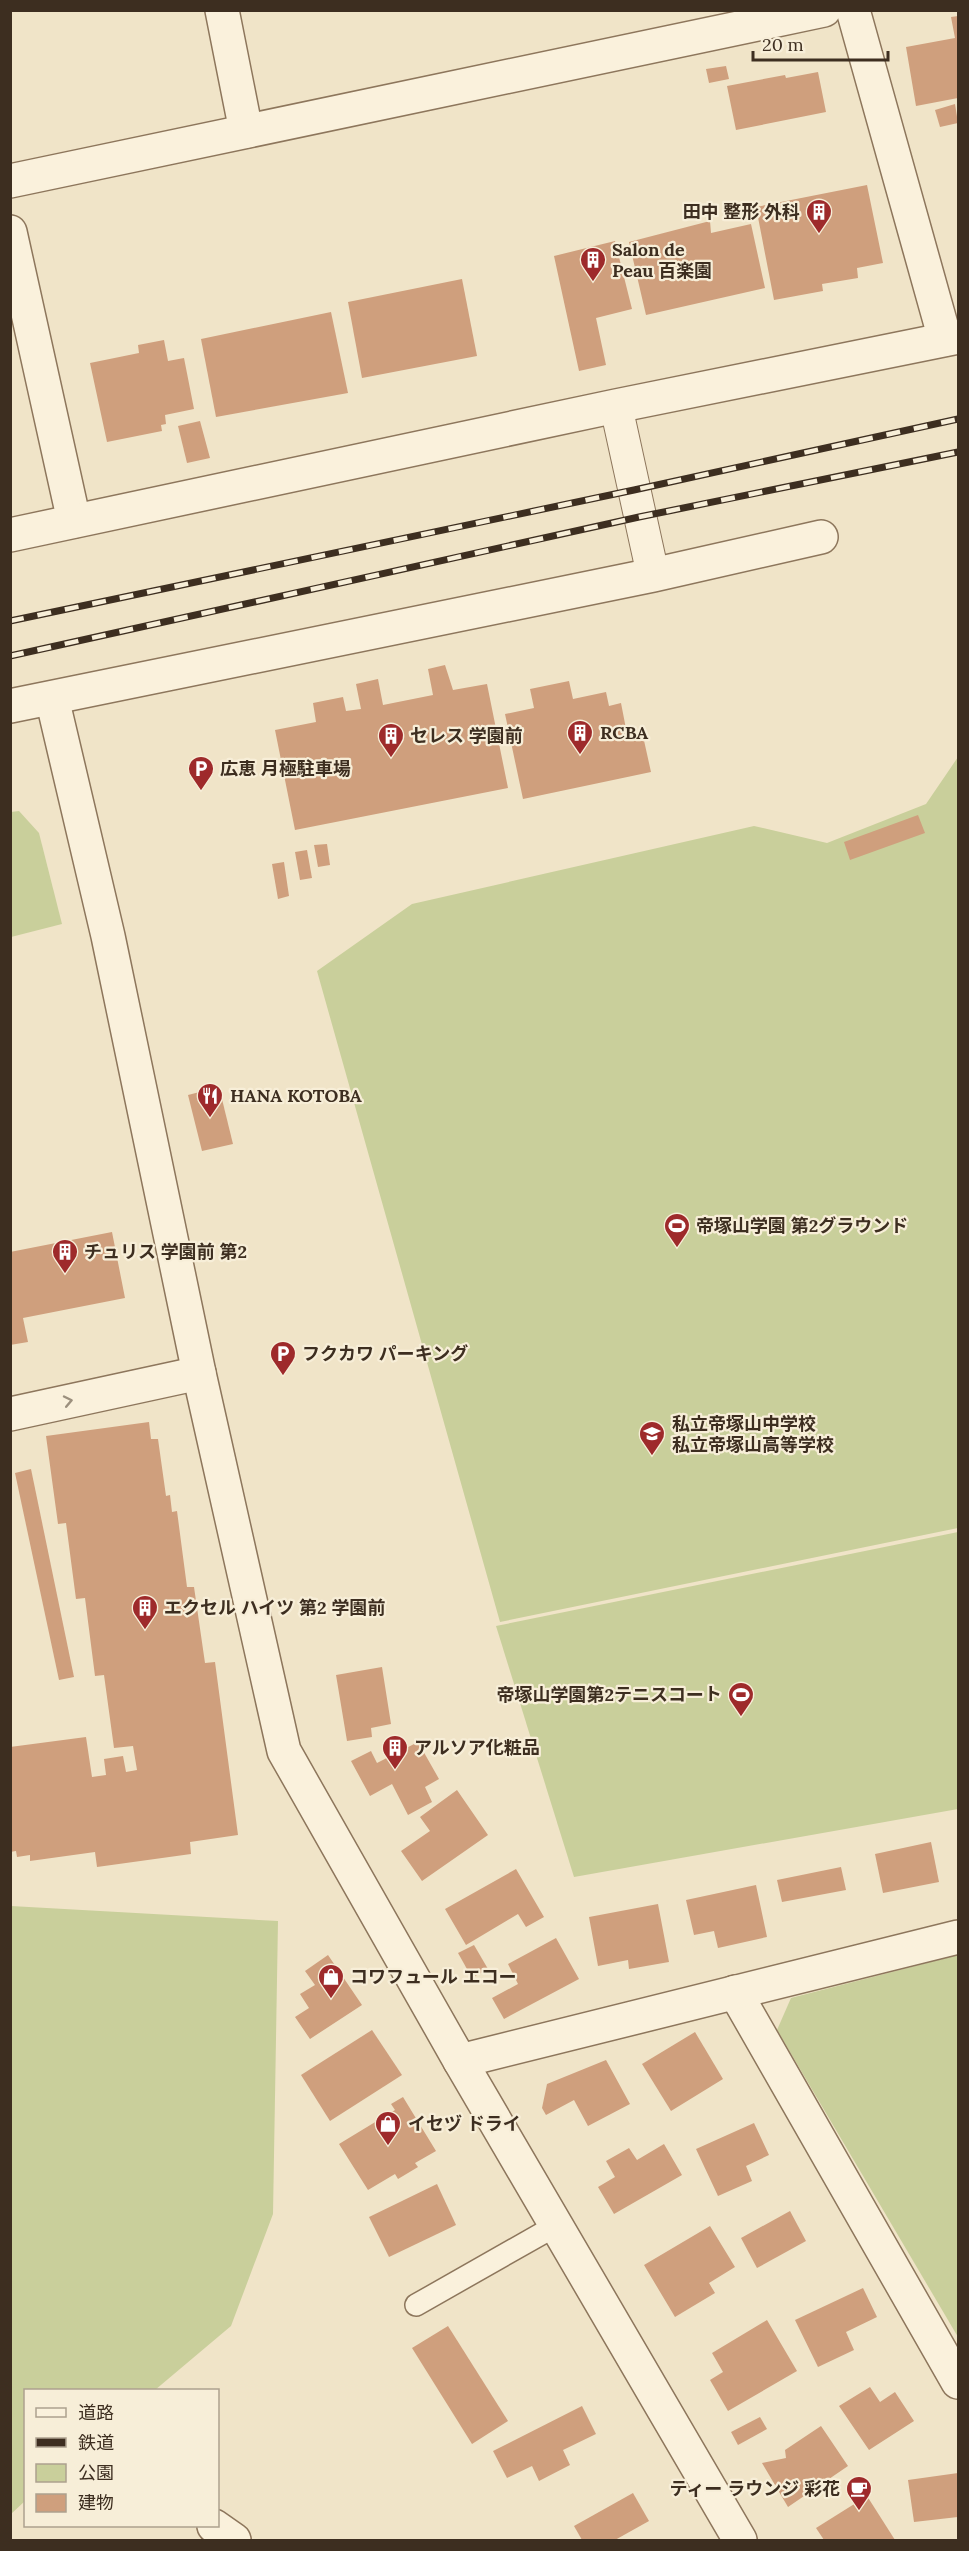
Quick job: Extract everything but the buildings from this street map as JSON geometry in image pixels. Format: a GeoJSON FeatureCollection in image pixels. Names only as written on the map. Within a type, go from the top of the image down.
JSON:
{"type":"FeatureCollection","features":[{"type":"Feature","properties":{"kind":"street"},"geometry":{"type":"LineString","coordinates":[[222,10],[246,131]]}},
{"type":"Feature","properties":{"kind":"street"},"geometry":{"type":"LineString","coordinates":[[10,182],[824,10]]}},
{"type":"Feature","properties":{"kind":"street"},"geometry":{"type":"LineString","coordinates":[[10,535],[616,406],[952,338],[853,10]]}},
{"type":"Feature","properties":{"kind":"street"},"geometry":{"type":"LineString","coordinates":[[10,232],[74,521]]}},
{"type":"Feature","properties":{"kind":"street"},"geometry":{"type":"LineString","coordinates":[[616,406],[653,575]]}},
{"type":"Feature","properties":{"kind":"street"},"geometry":{"type":"LineString","coordinates":[[10,706],[653,575],[821,537]]}},
{"type":"Feature","properties":{"kind":"street"},"geometry":{"type":"LineString","coordinates":[[52,698],[108,936],[198,1373],[284,1751],[460,2061],[740,2541]]}},
{"type":"Feature","properties":{"kind":"street"},"geometry":{"type":"LineString","coordinates":[[10,1414],[198,1373]]}},
{"type":"Feature","properties":{"kind":"street"},"geometry":{"type":"LineString","coordinates":[[460,2061],[958,1937]]}},
{"type":"Feature","properties":{"kind":"street"},"geometry":{"type":"LineString","coordinates":[[735,1992],[958,2382]]}},
{"type":"Feature","properties":{"kind":"lane"},"geometry":{"type":"LineString","coordinates":[[416,2305],[557,2225]]}},
{"type":"Feature","properties":{"kind":"green space","name":"帝塚山学園 第2グラウンド"},"geometry":{"type":"Polygon","coordinates":[[[958,757],[958,1528],[500,1622],[317,971],[412,904],[754,826],[827,843],[926,804],[958,757]]]}},
{"type":"Feature","properties":{"kind":"green space"},"geometry":{"type":"Polygon","coordinates":[[[19,811],[39,833],[62,924],[11,937],[11,812],[19,811]]]}},
{"type":"Feature","properties":{"kind":"green space","name":"帝塚山学園第2テニスコート"},"geometry":{"type":"Polygon","coordinates":[[[958,1532],[958,1809],[574,1877],[496,1626],[958,1532]]]}},
{"type":"Feature","properties":{"kind":"green space"},"geometry":{"type":"Polygon","coordinates":[[[11,1906],[278,1921],[273,2214],[231,2326],[156,2389],[24,2389],[24,2502],[11,2514],[11,1906]]]}},
{"type":"Feature","properties":{"kind":"green space"},"geometry":{"type":"Polygon","coordinates":[[[958,1955],[958,2337],[777,2030],[791,1998],[958,1955]]]}},
{"type":"Feature","properties":{"kind":"railway"},"geometry":{"type":"LineString","coordinates":[[10,621],[634,490],[958,419]]}},
{"type":"Feature","properties":{"kind":"railway"},"geometry":{"type":"LineString","coordinates":[[10,656],[639,517],[958,452]]}},
{"type":"Feature","properties":{"kind":"place","name":"田中 整形 外科"},"geometry":{"type":"Point","coordinates":[819,235]}},
{"type":"Feature","properties":{"kind":"place","name":"Salon de Peau 百楽園"},"geometry":{"type":"Point","coordinates":[593,283]}},
{"type":"Feature","properties":{"kind":"place","name":"RCBA"},"geometry":{"type":"Point","coordinates":[580,756]}},
{"type":"Feature","properties":{"kind":"place","name":"セレス 学園前"},"geometry":{"type":"Point","coordinates":[391,759]}},
{"type":"Feature","properties":{"kind":"place","name":"広恵 月極駐車場"},"geometry":{"type":"Point","coordinates":[201,792]}},
{"type":"Feature","properties":{"kind":"place","name":"HANA KOTOBA"},"geometry":{"type":"Point","coordinates":[210,1119]}},
{"type":"Feature","properties":{"kind":"place","name":"帝塚山学園 第2グラウンド"},"geometry":{"type":"Point","coordinates":[677,1249]}},
{"type":"Feature","properties":{"kind":"place","name":"チュリス 学園前 第2"},"geometry":{"type":"Point","coordinates":[65,1275]}},
{"type":"Feature","properties":{"kind":"place","name":"フクカワ パーキング"},"geometry":{"type":"Point","coordinates":[283,1377]}},
{"type":"Feature","properties":{"kind":"place","name":"私立帝塚山中学校 私立帝塚山高等学校"},"geometry":{"type":"Point","coordinates":[652,1457]}},
{"type":"Feature","properties":{"kind":"place","name":"エクセル ハイツ 第2 学園前"},"geometry":{"type":"Point","coordinates":[145,1631]}},
{"type":"Feature","properties":{"kind":"place","name":"帝塚山学園第2テニスコート"},"geometry":{"type":"Point","coordinates":[741,1718]}},
{"type":"Feature","properties":{"kind":"place","name":"アルソア化粧品"},"geometry":{"type":"Point","coordinates":[395,1771]}},
{"type":"Feature","properties":{"kind":"place","name":"コワフュール エコー"},"geometry":{"type":"Point","coordinates":[331,2000]}},
{"type":"Feature","properties":{"kind":"place","name":"イセヅ ドライ"},"geometry":{"type":"Point","coordinates":[388,2147]}},
{"type":"Feature","properties":{"kind":"place","name":"ティー ラウンジ 彩花"},"geometry":{"type":"Point","coordinates":[859,2512]}}]}
